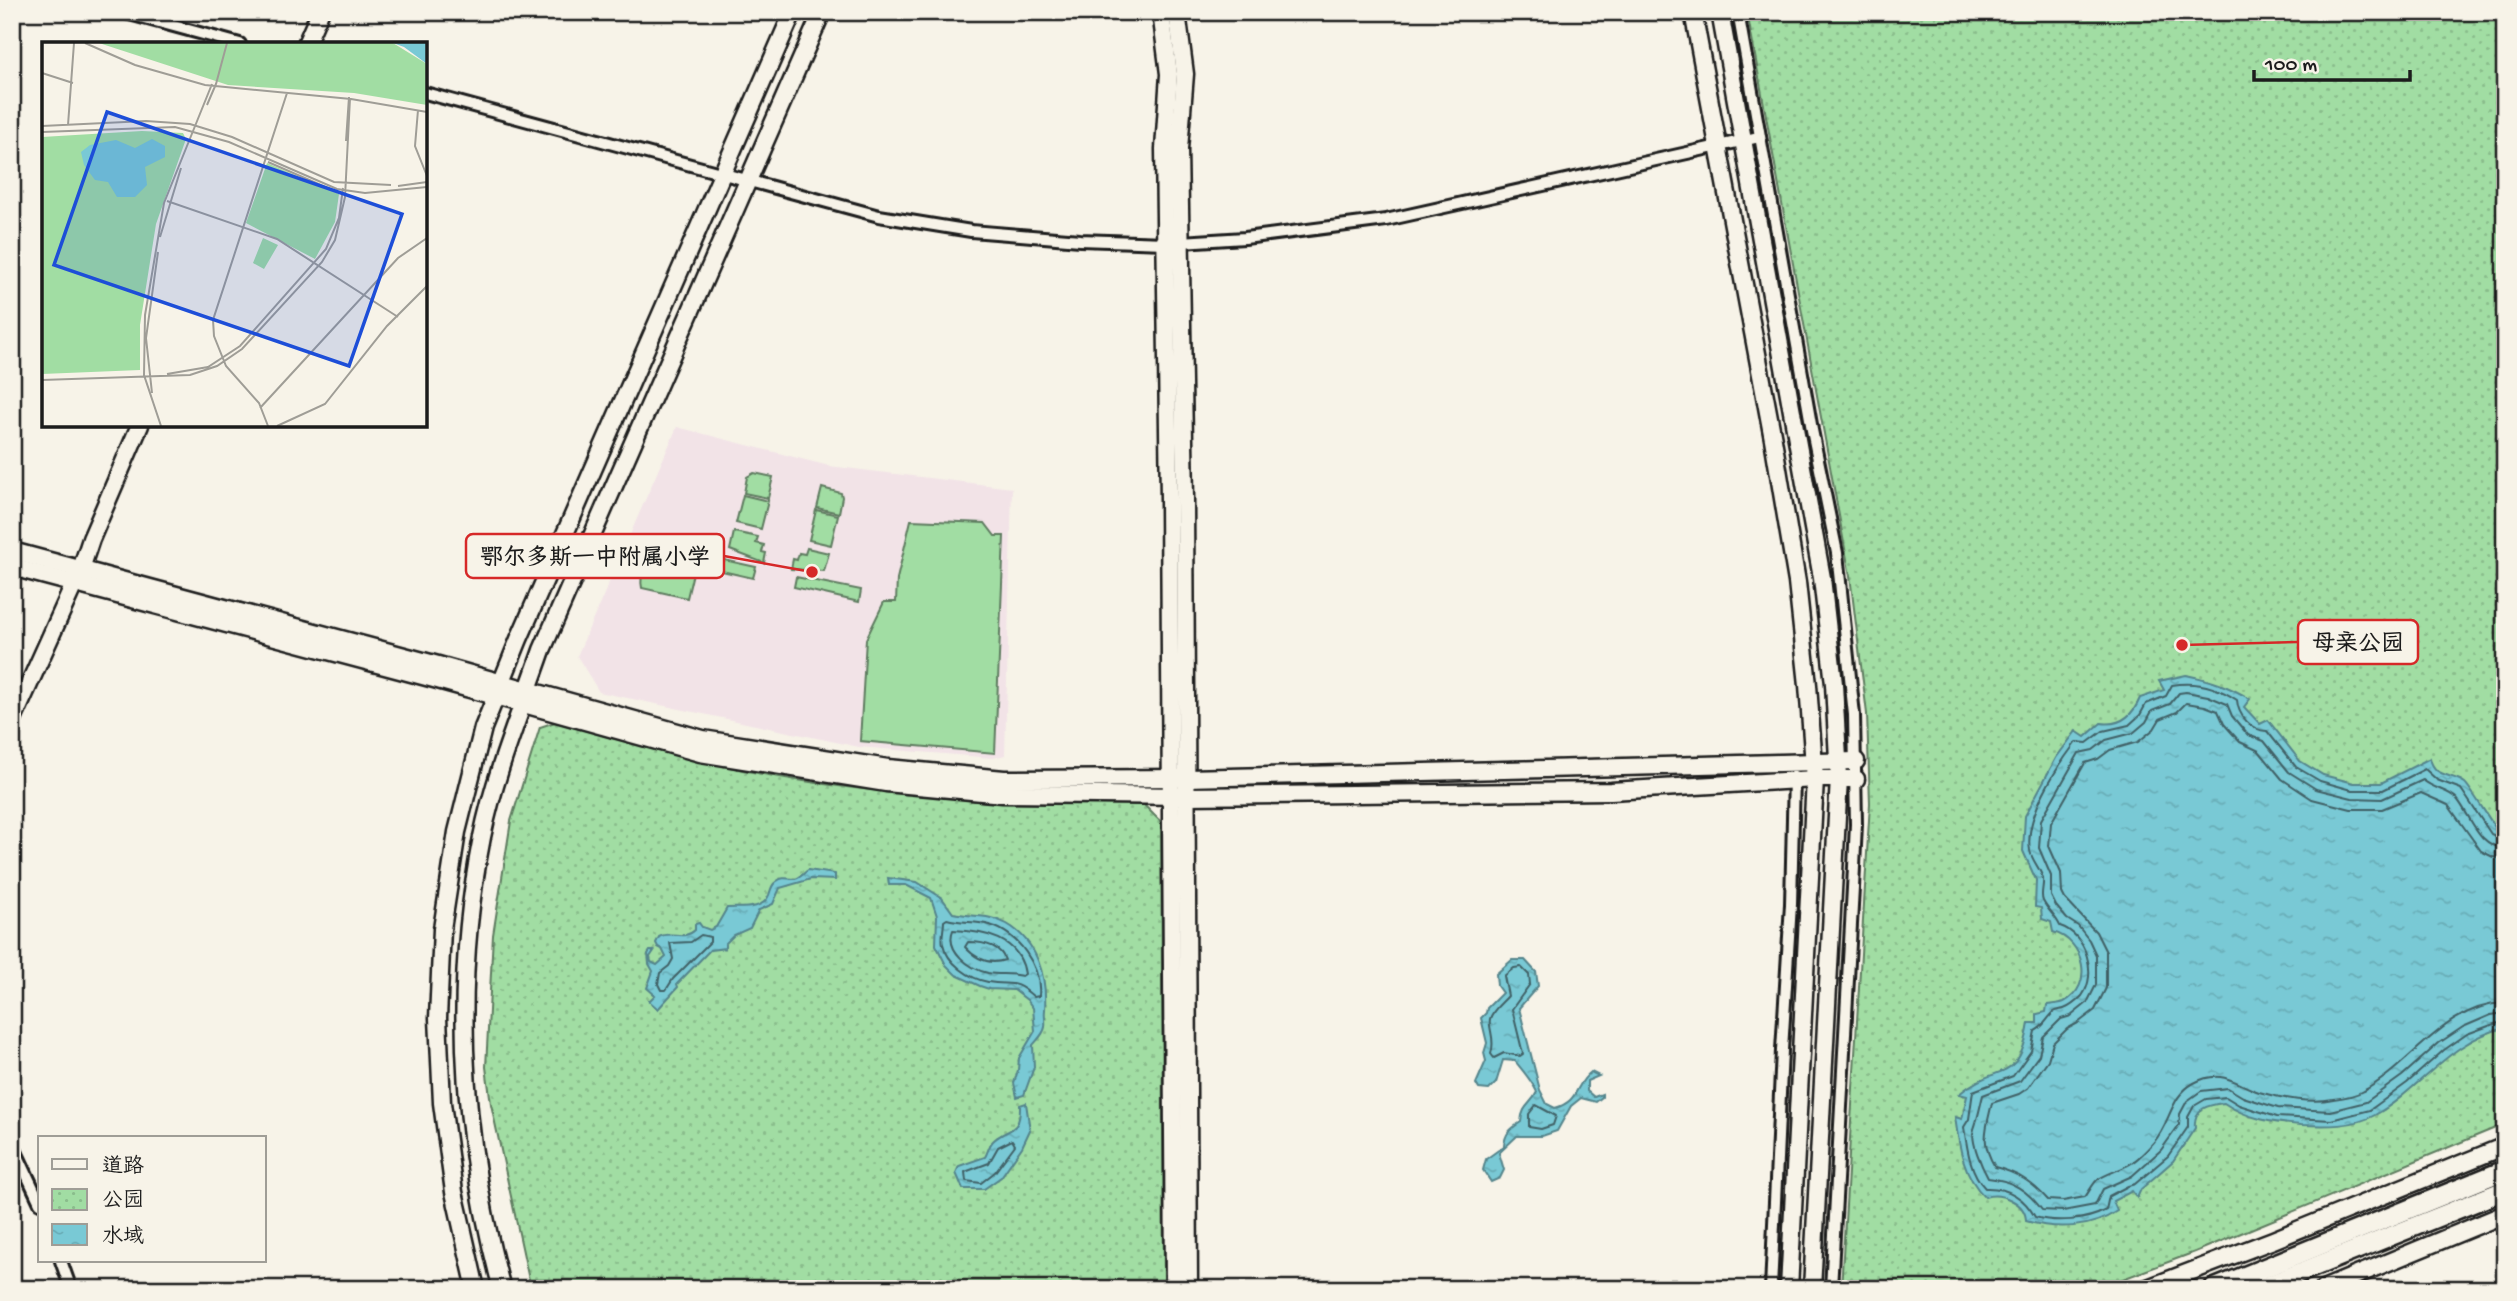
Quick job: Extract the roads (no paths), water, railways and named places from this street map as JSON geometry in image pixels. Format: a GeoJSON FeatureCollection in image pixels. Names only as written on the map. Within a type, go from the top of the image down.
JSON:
{"type":"FeatureCollection","features":[{"type":"Feature","properties":{"kind":"main road"},"geometry":{"type":"LineString","coordinates":[[2213,1289],[2505,1170]]}},
{"type":"Feature","properties":{"kind":"main road"},"geometry":{"type":"LineString","coordinates":[[2259,1289],[2505,1190]]}},
{"type":"Feature","properties":{"kind":"street"},"geometry":{"type":"LineString","coordinates":[[122,12],[233,42]]}},
{"type":"Feature","properties":{"kind":"street"},"geometry":{"type":"LineString","coordinates":[[307,42],[320,12]]}},
{"type":"Feature","properties":{"kind":"street"},"geometry":{"type":"LineString","coordinates":[[476,1289],[454,1192],[442,1103],[438,1018],[442,929],[457,832],[483,728],[721,173],[793,12]]}},
{"type":"Feature","properties":{"kind":"street"},"geometry":{"type":"LineString","coordinates":[[502,1289],[479,1189],[467,1101],[463,1017],[468,931],[482,836],[510,741],[542,650],[822,12]]}},
{"type":"Feature","properties":{"kind":"street"},"geometry":{"type":"LineString","coordinates":[[1161,12],[1169,74],[1164,149],[1173,243]]}},
{"type":"Feature","properties":{"kind":"street"},"geometry":{"type":"LineString","coordinates":[[1174,1289],[1179,778],[1173,243],[1185,74],[1177,12]]}},
{"type":"Feature","properties":{"kind":"street"},"geometry":{"type":"LineString","coordinates":[[1693,12],[1797,582],[1814,771],[1788,1289]]}},
{"type":"Feature","properties":{"kind":"street"},"geometry":{"type":"LineString","coordinates":[[1720,12],[1822,578],[1834,684],[1847,761],[1856,779],[1853,888],[1831,1289]]}},
{"type":"Feature","properties":{"kind":"street"},"geometry":{"type":"LineString","coordinates":[[1738,12],[1836,553],[1851,669],[1847,761],[1839,778],[1835,897],[1812,1289]]}},
{"type":"Feature","properties":{"kind":"street"},"geometry":{"type":"LineString","coordinates":[[427,94],[879,216],[971,231],[1080,240],[1173,243],[1245,238],[1386,220],[1759,136]]}},
{"type":"Feature","properties":{"kind":"street"},"geometry":{"type":"LineString","coordinates":[[12,722],[139,427]]}},
{"type":"Feature","properties":{"kind":"street"},"geometry":{"type":"LineString","coordinates":[[12,551],[77,576],[499,689],[699,753],[886,783],[1003,794],[1179,796],[1611,791],[1794,780],[1847,761]]}},
{"type":"Feature","properties":{"kind":"street"},"geometry":{"type":"LineString","coordinates":[[12,567],[77,576]]}},
{"type":"Feature","properties":{"kind":"street"},"geometry":{"type":"LineString","coordinates":[[526,697],[703,738],[888,768],[1004,779],[1179,778],[1794,763],[1839,778],[1856,779]]}},
{"type":"Feature","properties":{"kind":"street"},"geometry":{"type":"LineString","coordinates":[[1771,1289],[1791,904],[1794,763]]}},
{"type":"Feature","properties":{"kind":"street"},"geometry":{"type":"LineString","coordinates":[[1179,796],[1189,1289]]}},
{"type":"Feature","properties":{"kind":"street"},"geometry":{"type":"LineString","coordinates":[[12,1143],[38,1199]]}},
{"type":"Feature","properties":{"kind":"street"},"geometry":{"type":"LineString","coordinates":[[2145,1289],[2505,1146]]}},
{"type":"Feature","properties":{"kind":"street"},"geometry":{"type":"LineString","coordinates":[[2323,1289],[2505,1214]]}},
{"type":"Feature","properties":{"kind":"street"},"geometry":{"type":"LineString","coordinates":[[61,1262],[71,1289]]}},
{"type":"Feature","properties":{"kind":"water"},"geometry":{"type":"Polygon","coordinates":[[[2186,675],[2235,690],[2250,699],[2244,707],[2260,724],[2268,720],[2300,761],[2323,775],[2354,783],[2381,783],[2430,758],[2439,772],[2465,783],[2497,830],[2505,834],[2505,1028],[2468,1043],[2392,1104],[2358,1122],[2329,1125],[2291,1124],[2251,1116],[2224,1103],[2207,1107],[2196,1116],[2195,1128],[2173,1161],[2141,1189],[2137,1198],[2132,1191],[2113,1201],[2117,1211],[2096,1221],[2073,1226],[2049,1226],[2026,1221],[2022,1209],[2011,1200],[1998,1196],[1985,1197],[1978,1189],[1963,1160],[1955,1117],[1962,1119],[1967,1096],[1959,1094],[2012,1065],[2025,1043],[2029,1023],[2037,1023],[2037,1014],[2046,1012],[2047,1005],[2064,1002],[2074,995],[2080,985],[2082,964],[2078,953],[2064,937],[2053,932],[2051,922],[2042,919],[2041,908],[2035,907],[2036,880],[2023,851],[2025,816],[2056,758],[2076,731],[2085,737],[2101,723],[2120,721],[2134,710],[2140,698],[2164,690],[2159,681],[2186,675]]]}},
{"type":"Feature","properties":{"kind":"water"},"geometry":{"type":"Polygon","coordinates":[[[808,870],[835,874],[835,880],[811,879],[780,888],[773,904],[759,910],[750,928],[734,935],[725,944],[725,948],[710,950],[677,984],[678,987],[658,1009],[649,1001],[655,995],[647,988],[653,971],[648,954],[654,951],[650,957],[651,962],[657,965],[666,957],[656,943],[659,937],[668,934],[686,935],[695,930],[695,924],[699,923],[710,930],[716,927],[727,908],[762,904],[779,879],[796,879],[808,870]]]}},
{"type":"Feature","properties":{"kind":"water"},"geometry":{"type":"Polygon","coordinates":[[[888,878],[917,882],[942,898],[953,913],[1001,921],[1018,932],[1033,950],[1044,985],[1045,1025],[1033,1045],[1034,1067],[1024,1095],[1017,1097],[1014,1083],[1019,1058],[1035,1031],[1033,1008],[1014,990],[989,989],[956,975],[946,965],[936,945],[937,916],[931,898],[906,885],[889,885],[888,878]]]}},
{"type":"Feature","properties":{"kind":"water"},"geometry":{"type":"Polygon","coordinates":[[[1512,960],[1525,960],[1536,972],[1538,986],[1519,1008],[1540,1090],[1547,1104],[1555,1108],[1569,1101],[1591,1072],[1599,1076],[1587,1081],[1587,1091],[1594,1097],[1602,1094],[1602,1097],[1596,1102],[1581,1098],[1571,1106],[1557,1131],[1542,1136],[1517,1136],[1499,1153],[1504,1170],[1500,1178],[1491,1182],[1483,1170],[1486,1159],[1504,1146],[1507,1135],[1521,1122],[1525,1108],[1537,1092],[1515,1061],[1503,1060],[1496,1083],[1489,1090],[1479,1089],[1476,1084],[1486,1061],[1484,1053],[1487,1043],[1481,1018],[1502,993],[1497,986],[1496,974],[1512,960]]]}},
{"type":"Feature","properties":{"kind":"water"},"geometry":{"type":"Polygon","coordinates":[[[1026,1103],[1030,1130],[1022,1147],[1001,1177],[984,1189],[963,1189],[956,1173],[959,1166],[985,1157],[993,1141],[1016,1126],[1020,1105],[1026,1103]]]}},
{"type":"Feature","properties":{"kind":"place","name":"鄂尔多斯一中附属小学"},"geometry":{"type":"Point","coordinates":[812,572]}},
{"type":"Feature","properties":{"kind":"place","name":"母亲公园"},"geometry":{"type":"Point","coordinates":[2182,645]}}]}
